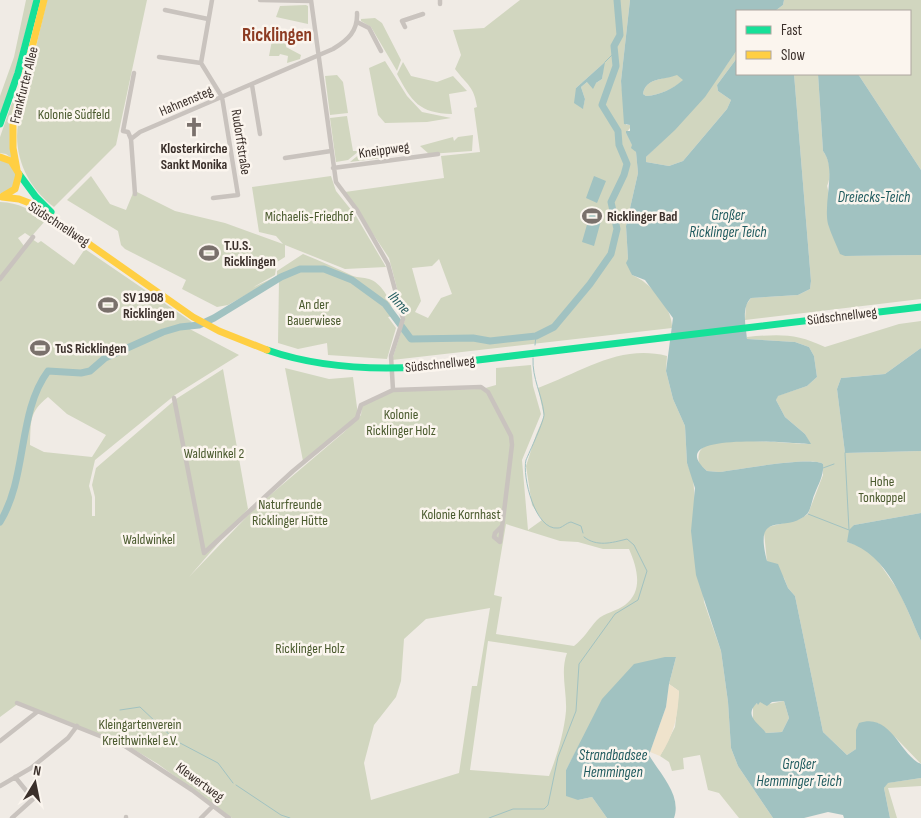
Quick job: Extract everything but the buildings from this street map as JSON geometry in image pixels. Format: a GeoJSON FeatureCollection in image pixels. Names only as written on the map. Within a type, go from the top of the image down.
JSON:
{"type":"FeatureCollection","features":[{"type":"Feature","properties":{"kind":"main road","name":"Frankfurter Allee"},"geometry":{"type":"LineString","coordinates":[[0,124],[18,73],[37,0]]}},
{"type":"Feature","properties":{"kind":"main road","name":"Frankfurter Allee"},"geometry":{"type":"LineString","coordinates":[[18,172],[13,148],[13,124],[44,0]]}},
{"type":"Feature","properties":{"kind":"main road","name":"Südschnellweg"},"geometry":{"type":"LineString","coordinates":[[0,157],[11,161],[46,211]]}},
{"type":"Feature","properties":{"kind":"main road"},"geometry":{"type":"LineString","coordinates":[[1,197],[15,188],[18,172]]}},
{"type":"Feature","properties":{"kind":"main road","name":"Südschnellweg"},"geometry":{"type":"LineString","coordinates":[[1,197],[25,201],[46,211],[195,316],[209,323],[249,340],[294,354],[338,362],[383,367],[403,366],[773,322],[921,302]]}},
{"type":"Feature","properties":{"kind":"main road","name":"Südschnellweg"},"geometry":{"type":"LineString","coordinates":[[773,322],[921,307]]}},
{"type":"Feature","properties":{"kind":"street"},"geometry":{"type":"LineString","coordinates":[[212,0],[201,64],[222,97]]}},
{"type":"Feature","properties":{"kind":"street"},"geometry":{"type":"LineString","coordinates":[[260,0],[311,0],[333,168],[340,188],[357,210],[388,264],[403,324],[391,356],[393,390]]}},
{"type":"Feature","properties":{"kind":"street"},"geometry":{"type":"LineString","coordinates":[[165,10],[208,19]]}},
{"type":"Feature","properties":{"kind":"street"},"geometry":{"type":"LineString","coordinates":[[357,13],[357,22],[368,28],[381,51]]}},
{"type":"Feature","properties":{"kind":"street"},"geometry":{"type":"LineString","coordinates":[[405,27],[402,21],[423,14]]}},
{"type":"Feature","properties":{"kind":"street","name":"Hahnensteg"},"geometry":{"type":"LineString","coordinates":[[130,139],[140,132],[317,57],[348,39],[357,22]]}},
{"type":"Feature","properties":{"kind":"street"},"geometry":{"type":"LineString","coordinates":[[159,57],[201,64]]}},
{"type":"Feature","properties":{"kind":"street"},"geometry":{"type":"LineString","coordinates":[[134,73],[123,131],[128,132],[130,139],[135,194]]}},
{"type":"Feature","properties":{"kind":"street"},"geometry":{"type":"LineString","coordinates":[[252,85],[260,134]]}},
{"type":"Feature","properties":{"kind":"street","name":"Rudorffstraße"},"geometry":{"type":"LineString","coordinates":[[213,198],[238,195],[222,97]]}},
{"type":"Feature","properties":{"kind":"street"},"geometry":{"type":"LineString","coordinates":[[285,158],[330,151]]}},
{"type":"Feature","properties":{"kind":"street","name":"Kneippweg"},"geometry":{"type":"LineString","coordinates":[[333,168],[438,154]]}},
{"type":"Feature","properties":{"kind":"street"},"geometry":{"type":"LineString","coordinates":[[0,280],[33,237]]}},
{"type":"Feature","properties":{"kind":"street"},"geometry":{"type":"LineString","coordinates":[[174,398],[204,553],[293,471],[357,418],[360,405],[393,390],[481,387],[488,392],[508,427],[512,445],[502,526]]}},
{"type":"Feature","properties":{"kind":"street","name":"Klewertweg"},"geometry":{"type":"LineString","coordinates":[[17,703],[77,726],[137,753],[214,805],[229,818]]}},
{"type":"Feature","properties":{"kind":"street"},"geometry":{"type":"LineString","coordinates":[[0,741],[37,712]]}},
{"type":"Feature","properties":{"kind":"street"},"geometry":{"type":"LineString","coordinates":[[0,786],[31,768],[68,738],[77,726]]}},
{"type":"Feature","properties":{"kind":"street"},"geometry":{"type":"LineString","coordinates":[[12,818],[33,799],[15,777]]}},
{"type":"Feature","properties":{"kind":"street"},"geometry":{"type":"LineString","coordinates":[[201,818],[214,805]]}},
{"type":"Feature","properties":{"kind":"green space"},"geometry":{"type":"Polygon","coordinates":[[[26,0],[34,0],[14,75],[0,115],[0,96],[14,57],[26,0]]]}},
{"type":"Feature","properties":{"kind":"green space","name":"Kolonie Südfeld"},"geometry":{"type":"Polygon","coordinates":[[[47,0],[147,0],[116,145],[54,207],[37,191],[24,170],[20,159],[17,136],[18,124],[47,0]]]}},
{"type":"Feature","properties":{"kind":"green space"},"geometry":{"type":"Polygon","coordinates":[[[520,0],[630,0],[621,81],[626,125],[630,125],[626,133],[636,152],[638,173],[626,226],[628,259],[632,275],[646,283],[665,304],[669,312],[672,328],[392,360],[405,319],[389,258],[345,192],[444,178],[441,156],[480,152],[474,108],[477,107],[476,100],[469,86],[455,69],[461,55],[453,30],[484,28],[520,0]],[[604,63],[576,88],[583,108],[585,99],[581,87],[587,82],[596,83],[602,79],[604,63]],[[439,259],[432,266],[412,268],[421,301],[415,312],[428,318],[441,298],[452,294],[439,259]]]}},
{"type":"Feature","properties":{"kind":"green space"},"geometry":{"type":"Polygon","coordinates":[[[784,0],[921,0],[921,170],[859,75],[911,75],[911,10],[776,10],[783,5],[784,0]]]}},
{"type":"Feature","properties":{"kind":"green space"},"geometry":{"type":"Polygon","coordinates":[[[280,6],[308,6],[308,24],[276,17],[280,6]]]}},
{"type":"Feature","properties":{"kind":"green space"},"geometry":{"type":"Polygon","coordinates":[[[375,18],[382,23],[401,60],[397,71],[371,27],[361,21],[361,19],[375,18]]]}},
{"type":"Feature","properties":{"kind":"green space"},"geometry":{"type":"Polygon","coordinates":[[[274,30],[290,31],[286,47],[301,55],[300,59],[287,63],[288,56],[280,54],[279,56],[269,56],[274,30]]]}},
{"type":"Feature","properties":{"kind":"green space"},"geometry":{"type":"Polygon","coordinates":[[[736,51],[736,59],[717,85],[718,91],[731,100],[727,109],[683,161],[669,166],[646,162],[646,157],[695,106],[736,51]]]}},
{"type":"Feature","properties":{"kind":"green space"},"geometry":{"type":"Polygon","coordinates":[[[385,61],[407,96],[422,112],[451,118],[427,122],[385,123],[378,115],[369,68],[385,61]]]}},
{"type":"Feature","properties":{"kind":"green space"},"geometry":{"type":"Polygon","coordinates":[[[403,62],[411,76],[437,82],[453,76],[467,91],[449,94],[452,114],[424,108],[412,99],[397,74],[403,62]]]}},
{"type":"Feature","properties":{"kind":"green space"},"geometry":{"type":"Polygon","coordinates":[[[677,74],[684,80],[675,86],[657,94],[646,96],[643,94],[652,82],[677,74]]]}},
{"type":"Feature","properties":{"kind":"green space"},"geometry":{"type":"Polygon","coordinates":[[[337,75],[343,82],[348,113],[330,115],[325,76],[337,75]]]}},
{"type":"Feature","properties":{"kind":"green space"},"geometry":{"type":"Polygon","coordinates":[[[794,75],[818,75],[823,151],[830,168],[827,186],[845,256],[921,255],[921,299],[745,320],[746,305],[751,298],[798,295],[810,289],[811,281],[794,75]]]}},
{"type":"Feature","properties":{"kind":"green space"},"geometry":{"type":"Polygon","coordinates":[[[15,94],[17,94],[13,159],[6,154],[0,153],[0,137],[15,94]]]}},
{"type":"Feature","properties":{"kind":"green space"},"geometry":{"type":"Polygon","coordinates":[[[347,116],[353,151],[359,151],[348,160],[336,162],[330,118],[347,116]]]}},
{"type":"Feature","properties":{"kind":"green space"},"geometry":{"type":"Polygon","coordinates":[[[473,135],[472,151],[429,154],[420,146],[453,137],[454,141],[458,137],[473,135]]]}},
{"type":"Feature","properties":{"kind":"green space"},"geometry":{"type":"Polygon","coordinates":[[[368,147],[371,153],[389,149],[390,157],[350,162],[368,147]]]}},
{"type":"Feature","properties":{"kind":"green space"},"geometry":{"type":"Polygon","coordinates":[[[0,160],[9,163],[16,172],[13,188],[0,194],[0,160]]]}},
{"type":"Feature","properties":{"kind":"green space","name":"Michaelis-Friedhof"},"geometry":{"type":"Polygon","coordinates":[[[91,176],[110,204],[126,210],[133,193],[137,192],[175,211],[225,223],[283,244],[276,236],[259,232],[252,187],[331,176],[336,191],[356,216],[386,267],[345,269],[285,245],[285,257],[277,262],[275,275],[252,288],[277,276],[277,271],[303,254],[353,276],[373,281],[385,292],[392,311],[376,296],[345,277],[327,270],[311,269],[295,271],[280,276],[228,305],[217,307],[182,289],[186,280],[125,249],[121,245],[118,231],[67,200],[91,176]]]}},
{"type":"Feature","properties":{"kind":"green space"},"geometry":{"type":"Polygon","coordinates":[[[0,202],[24,207],[45,221],[31,237],[25,233],[18,238],[24,246],[32,239],[38,243],[41,241],[74,265],[85,249],[192,322],[184,326],[239,355],[175,395],[95,460],[89,486],[92,497],[92,516],[95,516],[95,497],[92,485],[96,468],[176,399],[223,369],[248,509],[189,577],[256,507],[343,433],[361,415],[362,406],[394,391],[482,389],[496,385],[496,368],[531,365],[533,386],[541,414],[522,460],[528,530],[542,520],[532,505],[526,466],[544,416],[538,388],[617,357],[649,353],[667,356],[666,371],[673,399],[685,426],[687,463],[693,478],[704,602],[721,651],[728,702],[731,748],[738,766],[773,818],[739,818],[719,793],[708,790],[700,755],[683,758],[684,769],[672,771],[669,762],[660,756],[675,727],[679,691],[669,684],[676,657],[580,744],[566,770],[578,800],[592,797],[607,818],[232,818],[158,764],[128,746],[19,703],[0,717],[0,202]],[[48,397],[37,407],[32,418],[30,445],[44,452],[92,457],[106,435],[67,414],[48,397]],[[506,524],[494,595],[502,597],[496,634],[574,646],[597,620],[622,607],[631,599],[637,586],[636,571],[629,549],[603,549],[578,542],[560,541],[506,524]],[[490,608],[426,619],[404,639],[401,681],[396,697],[374,725],[364,763],[371,800],[459,773],[472,686],[477,686],[490,608]],[[488,641],[470,770],[549,776],[560,744],[565,719],[564,667],[567,653],[488,641]]]}},
{"type":"Feature","properties":{"kind":"green space","name":"An der Bauerwiese"},"geometry":{"type":"Polygon","coordinates":[[[300,270],[324,270],[343,276],[362,287],[387,308],[393,316],[388,317],[396,328],[387,359],[328,355],[327,343],[298,349],[278,343],[279,279],[300,270]]]}},
{"type":"Feature","properties":{"kind":"green space","name":"Hohe Tonkoppel"},"geometry":{"type":"Polygon","coordinates":[[[921,321],[921,348],[885,374],[841,378],[837,389],[845,453],[921,451],[921,513],[854,525],[847,542],[860,546],[873,554],[900,593],[921,641],[921,764],[896,738],[878,723],[856,730],[856,749],[847,755],[823,732],[795,596],[788,588],[784,578],[767,562],[764,532],[768,527],[800,519],[808,514],[823,475],[823,464],[816,462],[790,462],[719,472],[707,471],[699,464],[699,459],[700,452],[704,447],[712,443],[724,441],[810,444],[805,434],[785,417],[776,400],[777,396],[807,386],[817,377],[814,356],[809,347],[795,342],[747,339],[747,337],[769,335],[796,337],[825,347],[899,324],[921,321]]]}},
{"type":"Feature","properties":{"kind":"green space"},"geometry":{"type":"Polygon","coordinates":[[[285,368],[329,379],[353,377],[358,415],[303,461],[285,368]]]}},
{"type":"Feature","properties":{"kind":"green space"},"geometry":{"type":"Polygon","coordinates":[[[760,701],[769,704],[784,701],[789,718],[782,732],[766,733],[753,721],[753,706],[760,701]]]}},
{"type":"Feature","properties":{"kind":"green space"},"geometry":{"type":"Polygon","coordinates":[[[921,778],[921,786],[888,788],[897,818],[890,818],[884,788],[887,783],[921,778]]]}},
{"type":"Feature","properties":{"kind":"sand"},"geometry":{"type":"Polygon","coordinates":[[[669,684],[679,691],[678,709],[672,733],[660,756],[650,752],[666,707],[669,684]]]}},
{"type":"Feature","properties":{"kind":"water","name":"Großer Ricklinger Teich"},"geometry":{"type":"Polygon","coordinates":[[[630,0],[784,0],[783,5],[776,10],[736,10],[736,51],[705,97],[675,130],[646,157],[646,162],[669,166],[683,161],[727,109],[731,100],[718,91],[717,85],[736,59],[736,75],[794,75],[811,281],[810,289],[798,295],[751,298],[746,307],[745,317],[747,339],[795,342],[809,347],[814,356],[817,377],[807,386],[778,396],[776,400],[785,417],[805,434],[811,444],[759,441],[715,444],[701,449],[697,458],[707,471],[719,472],[790,462],[816,462],[823,464],[822,475],[807,514],[799,520],[790,523],[774,525],[768,528],[764,534],[767,561],[778,564],[788,588],[795,596],[823,732],[847,755],[856,749],[856,730],[859,723],[870,721],[879,723],[894,736],[913,759],[921,764],[921,778],[888,783],[884,788],[890,818],[844,818],[843,815],[828,812],[804,818],[773,818],[738,766],[731,748],[728,702],[721,651],[696,575],[691,531],[695,488],[687,463],[685,426],[673,399],[666,371],[673,318],[645,280],[632,275],[626,263],[628,259],[626,226],[638,173],[636,152],[631,148],[632,145],[626,133],[626,131],[630,131],[630,125],[624,124],[621,81],[630,0]],[[677,75],[657,80],[648,85],[643,94],[646,96],[661,93],[683,80],[677,75]],[[784,701],[772,702],[767,706],[760,702],[758,705],[757,703],[752,712],[754,719],[766,733],[782,732],[789,718],[784,701]]]}},
{"type":"Feature","properties":{"kind":"water"},"geometry":{"type":"Polygon","coordinates":[[[605,62],[602,79],[596,83],[593,89],[587,82],[581,87],[585,99],[583,109],[574,103],[576,88],[605,62]]]}},
{"type":"Feature","properties":{"kind":"water","name":"Dreiecks-Teich"},"geometry":{"type":"Polygon","coordinates":[[[818,75],[859,75],[921,170],[921,255],[845,256],[840,254],[828,224],[829,167],[823,151],[818,75]]]}},
{"type":"Feature","properties":{"kind":"water"},"geometry":{"type":"Polygon","coordinates":[[[594,176],[606,181],[597,203],[586,198],[594,176]]]}},
{"type":"Feature","properties":{"kind":"water"},"geometry":{"type":"Polygon","coordinates":[[[590,214],[602,217],[594,246],[582,242],[590,214]]]}},
{"type":"Feature","properties":{"kind":"water"},"geometry":{"type":"Polygon","coordinates":[[[921,348],[921,451],[845,453],[837,389],[841,378],[885,374],[921,348]]]}},
{"type":"Feature","properties":{"kind":"water"},"geometry":{"type":"Polygon","coordinates":[[[921,513],[921,641],[901,597],[884,569],[874,557],[861,548],[847,542],[849,530],[854,525],[921,513]]]}},
{"type":"Feature","properties":{"kind":"water","name":"Strandbadsee Hemmingen"},"geometry":{"type":"Polygon","coordinates":[[[665,657],[676,657],[669,684],[666,707],[649,755],[673,793],[676,809],[674,818],[607,818],[592,797],[578,800],[566,796],[566,770],[602,699],[634,664],[665,657]]]}},
{"type":"Feature","properties":{"kind":"waterway","name":"Ihme"},"geometry":{"type":"LineString","coordinates":[[0,522],[9,504],[15,485],[31,406],[38,388],[48,371],[81,373],[90,371],[105,358],[163,332],[180,327],[199,325],[214,318],[281,277],[300,269],[324,269],[352,280],[385,304],[411,339],[473,338],[490,341],[536,336],[554,327],[590,284],[611,254],[617,229],[611,202],[624,175],[627,164],[619,145],[618,131],[602,105],[616,66],[614,46],[620,35],[617,0]]}},
{"type":"Feature","properties":{"kind":"waterway"},"geometry":{"type":"LineString","coordinates":[[605,62],[614,53]]}},
{"type":"Feature","properties":{"kind":"waterway"},"geometry":{"type":"LineString","coordinates":[[535,345],[536,336]]}},
{"type":"Feature","properties":{"kind":"waterway"},"geometry":{"type":"LineString","coordinates":[[533,358],[534,373],[544,417],[526,460],[525,468],[528,489],[537,512],[550,527],[560,528],[571,522],[581,526],[583,533]]}},
{"type":"Feature","properties":{"kind":"waterway"},"geometry":{"type":"LineString","coordinates":[[808,514],[849,530],[845,453]]}},
{"type":"Feature","properties":{"kind":"waterway"},"geometry":{"type":"LineString","coordinates":[[823,468],[834,464]]}},
{"type":"Feature","properties":{"kind":"waterway"},"geometry":{"type":"LineString","coordinates":[[489,818],[513,809],[544,809],[548,805],[558,757],[576,711],[579,664],[615,614],[638,600],[647,571],[634,545],[627,539],[610,543],[599,543],[584,537]]}},
{"type":"Feature","properties":{"kind":"waterway"},"geometry":{"type":"LineString","coordinates":[[120,710],[140,707],[173,738]]}},
{"type":"Feature","properties":{"kind":"waterway"},"geometry":{"type":"LineString","coordinates":[[180,743],[218,763],[233,783]]}},
{"type":"Feature","properties":{"kind":"waterway"},"geometry":{"type":"LineString","coordinates":[[236,785],[281,815],[290,818]]}},
{"type":"Feature","properties":{"kind":"traffic: fast"},"geometry":{"type":"LineString","coordinates":[[0,124],[18,73],[37,0]]}},
{"type":"Feature","properties":{"kind":"traffic: fast"},"geometry":{"type":"LineString","coordinates":[[19,174],[36,197],[51,212]]}},
{"type":"Feature","properties":{"kind":"traffic: fast"},"geometry":{"type":"LineString","coordinates":[[267,350],[323,364],[381,368],[419,367],[921,307]]}},
{"type":"Feature","properties":{"kind":"traffic: slow"},"geometry":{"type":"LineString","coordinates":[[17,170],[13,148],[13,124],[44,0]]}},
{"type":"Feature","properties":{"kind":"traffic: slow"},"geometry":{"type":"LineString","coordinates":[[0,157],[11,161],[19,174],[15,189],[3,196]]}},
{"type":"Feature","properties":{"kind":"traffic: slow"},"geometry":{"type":"LineString","coordinates":[[2,197],[19,199],[32,204],[193,317],[219,331],[267,350]]}},
{"type":"Feature","properties":{"kind":"place","name":"Klosterkirche Sankt Monika"},"geometry":{"type":"Point","coordinates":[194,127]}},
{"type":"Feature","properties":{"kind":"place","name":"Ricklinger Bad"},"geometry":{"type":"Point","coordinates":[592,216]}},
{"type":"Feature","properties":{"kind":"place","name":"T.U.S. Ricklingen"},"geometry":{"type":"Point","coordinates":[209,253]}},
{"type":"Feature","properties":{"kind":"place","name":"SV 1908 Ricklingen"},"geometry":{"type":"Point","coordinates":[108,305]}},
{"type":"Feature","properties":{"kind":"place","name":"TuS Ricklingen"},"geometry":{"type":"Point","coordinates":[40,348]}},
{"type":"Feature","properties":{"kind":"district","name":"Ricklingen"},"geometry":{"type":"Point","coordinates":[277,35]}},
{"type":"Feature","properties":{"kind":"park label","name":"Kolonie Ricklinger Holz"},"geometry":{"type":"Point","coordinates":[401,422]}},
{"type":"Feature","properties":{"kind":"park label","name":"Waldwinkel 2"},"geometry":{"type":"Point","coordinates":[214,453]}},
{"type":"Feature","properties":{"kind":"park label","name":"Naturfreunde Ricklinger Hütte"},"geometry":{"type":"Point","coordinates":[290,512]}},
{"type":"Feature","properties":{"kind":"park label","name":"Kolonie Kornhast"},"geometry":{"type":"Point","coordinates":[461,514]}},
{"type":"Feature","properties":{"kind":"park label","name":"Waldwinkel"},"geometry":{"type":"Point","coordinates":[149,539]}},
{"type":"Feature","properties":{"kind":"park label","name":"Ricklinger Holz"},"geometry":{"type":"Point","coordinates":[310,648]}},
{"type":"Feature","properties":{"kind":"park label","name":"Kleingartenverein Kreithwinkel e.V."},"geometry":{"type":"Point","coordinates":[140,732]}},
{"type":"Feature","properties":{"kind":"water label","name":"Großer Hemminger Teich"},"geometry":{"type":"Point","coordinates":[799,772]}}]}
